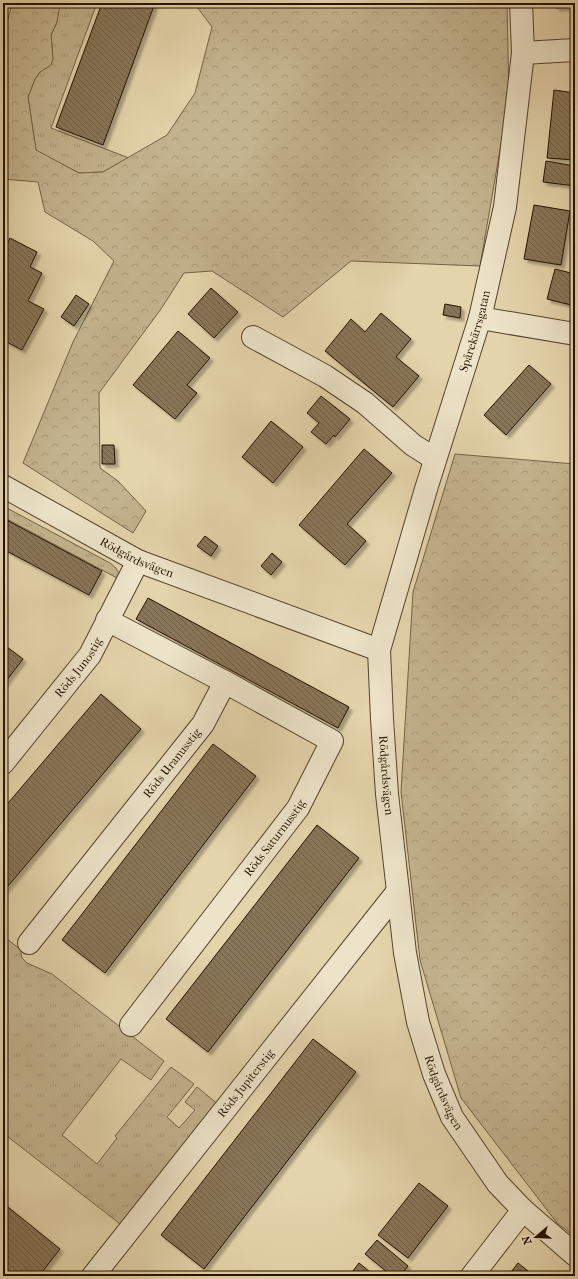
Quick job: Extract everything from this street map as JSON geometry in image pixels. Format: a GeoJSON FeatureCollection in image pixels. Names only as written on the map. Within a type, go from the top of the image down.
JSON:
{"type":"FeatureCollection","features":[{"type":"Feature","properties":{"kind":"street","name":"Spårekärrsgatan"},"geometry":{"type":"LineString","coordinates":[[379,650],[435,459],[480,318],[505,207],[523,53],[521,3]]}},
{"type":"Feature","properties":{"kind":"street"},"geometry":{"type":"LineString","coordinates":[[523,53],[575,50]]}},
{"type":"Feature","properties":{"kind":"street"},"geometry":{"type":"LineString","coordinates":[[480,318],[575,334]]}},
{"type":"Feature","properties":{"kind":"street"},"geometry":{"type":"LineString","coordinates":[[253,337],[325,376],[365,403],[413,445],[435,459]]}},
{"type":"Feature","properties":{"kind":"street","name":"Rödgårdsvägen"},"geometry":{"type":"LineString","coordinates":[[3,486],[138,561],[379,650],[387,794],[405,953],[418,1022],[434,1074],[452,1117],[498,1184],[523,1210],[575,1255]]}},
{"type":"Feature","properties":{"kind":"street","name":"Röds Junostig"},"geometry":{"type":"LineString","coordinates":[[3,763],[90,655],[138,561]]}},
{"type":"Feature","properties":{"kind":"street"},"geometry":{"type":"LineString","coordinates":[[107,620],[225,682]]}},
{"type":"Feature","properties":{"kind":"street","name":"Röds Uranusstig"},"geometry":{"type":"LineString","coordinates":[[29,943],[203,724],[225,682]]}},
{"type":"Feature","properties":{"kind":"street","name":"Röds Saturnusstig"},"geometry":{"type":"LineString","coordinates":[[131,1025],[298,808],[332,741],[225,682]]}},
{"type":"Feature","properties":{"kind":"street","name":"Röds Jupiterstig"},"geometry":{"type":"LineString","coordinates":[[93,1276],[398,891]]}},
{"type":"Feature","properties":{"kind":"street"},"geometry":{"type":"LineString","coordinates":[[472,1276],[523,1210]]}},
{"type":"Feature","properties":{"kind":"green space"},"geometry":{"type":"Polygon","coordinates":[[[27,3],[60,4],[57,22],[51,35],[53,59],[51,65],[40,72],[35,79],[28,97],[36,150],[79,173],[103,172],[167,135],[195,93],[212,27],[194,3],[507,3],[509,98],[480,266],[351,261],[283,317],[212,271],[184,273],[161,309],[99,393],[100,468],[118,481],[146,511],[133,533],[23,463],[73,342],[114,261],[93,241],[45,212],[38,182],[3,179],[3,35],[11,8],[27,3]]]}},
{"type":"Feature","properties":{"kind":"green space"},"geometry":{"type":"Polygon","coordinates":[[[59,3],[97,3],[51,128],[129,158],[103,172],[79,173],[36,151],[28,97],[35,79],[40,72],[51,65],[53,59],[51,35],[57,22],[59,3]]]}},
{"type":"Feature","properties":{"kind":"green space"},"geometry":{"type":"Polygon","coordinates":[[[455,454],[575,464],[575,1237],[557,1223],[461,1098],[420,960],[401,792],[413,592],[455,454]]]}},
{"type":"Feature","properties":{"kind":"green space"},"geometry":{"type":"Polygon","coordinates":[[[3,506],[110,563],[116,568],[119,574],[117,578],[3,517],[3,506]]]}},
{"type":"Feature","properties":{"kind":"green space"},"geometry":{"type":"Polygon","coordinates":[[[3,936],[20,949],[22,958],[27,963],[52,974],[164,1061],[151,1080],[121,1059],[62,1135],[97,1164],[117,1138],[115,1136],[171,1067],[194,1084],[167,1117],[179,1128],[195,1110],[185,1102],[197,1087],[219,1105],[124,1227],[3,1133],[3,936]]]}},
{"type":"Feature","properties":{"kind":"building"},"geometry":{"type":"Polygon","coordinates":[[[102,3],[155,3],[103,145],[56,127],[102,3]]]}},
{"type":"Feature","properties":{"kind":"building"},"geometry":{"type":"Polygon","coordinates":[[[555,3],[575,3],[575,6],[556,8],[555,3]]]}},
{"type":"Feature","properties":{"kind":"building"},"geometry":{"type":"Polygon","coordinates":[[[554,90],[575,93],[575,160],[547,158],[554,90]]]}},
{"type":"Feature","properties":{"kind":"building"},"geometry":{"type":"Polygon","coordinates":[[[546,161],[575,166],[575,186],[543,182],[546,161]]]}},
{"type":"Feature","properties":{"kind":"building"},"geometry":{"type":"Polygon","coordinates":[[[534,205],[570,211],[561,265],[524,259],[534,205]]]}},
{"type":"Feature","properties":{"kind":"building"},"geometry":{"type":"Polygon","coordinates":[[[10,238],[37,252],[30,267],[42,273],[28,301],[44,309],[22,350],[3,340],[3,251],[10,238]]]}},
{"type":"Feature","properties":{"kind":"building"},"geometry":{"type":"Polygon","coordinates":[[[555,269],[575,274],[575,306],[547,299],[555,269]]]}},
{"type":"Feature","properties":{"kind":"building"},"geometry":{"type":"Polygon","coordinates":[[[211,288],[238,312],[214,338],[188,314],[211,288]]]}},
{"type":"Feature","properties":{"kind":"building"},"geometry":{"type":"Polygon","coordinates":[[[76,295],[89,304],[74,326],[61,317],[76,295]]]}},
{"type":"Feature","properties":{"kind":"building"},"geometry":{"type":"Polygon","coordinates":[[[445,304],[461,307],[460,318],[443,315],[445,304]]]}},
{"type":"Feature","properties":{"kind":"building"},"geometry":{"type":"Polygon","coordinates":[[[381,313],[411,339],[396,357],[419,376],[393,407],[325,351],[351,319],[365,332],[381,313]]]}},
{"type":"Feature","properties":{"kind":"building"},"geometry":{"type":"Polygon","coordinates":[[[178,331],[210,358],[187,385],[197,393],[175,419],[133,385],[178,331]]]}},
{"type":"Feature","properties":{"kind":"building"},"geometry":{"type":"Polygon","coordinates":[[[529,365],[551,384],[506,435],[484,415],[529,365]]]}},
{"type":"Feature","properties":{"kind":"building"},"geometry":{"type":"Polygon","coordinates":[[[321,396],[350,419],[335,437],[334,435],[326,444],[311,432],[319,423],[307,413],[321,396]]]}},
{"type":"Feature","properties":{"kind":"building"},"geometry":{"type":"Polygon","coordinates":[[[271,421],[303,447],[273,483],[242,457],[271,421]]]}},
{"type":"Feature","properties":{"kind":"building"},"geometry":{"type":"Polygon","coordinates":[[[102,445],[114,445],[115,464],[102,464],[102,445]]]}},
{"type":"Feature","properties":{"kind":"building"},"geometry":{"type":"Polygon","coordinates":[[[364,449],[392,473],[347,524],[366,541],[345,565],[299,525],[364,449]]]}},
{"type":"Feature","properties":{"kind":"building"},"geometry":{"type":"Polygon","coordinates":[[[3,518],[102,571],[89,595],[3,549],[3,518]]]}},
{"type":"Feature","properties":{"kind":"building"},"geometry":{"type":"Polygon","coordinates":[[[205,536],[218,546],[211,556],[197,546],[205,536]]]}},
{"type":"Feature","properties":{"kind":"building"},"geometry":{"type":"Polygon","coordinates":[[[272,553],[282,562],[271,575],[261,566],[272,553]]]}},
{"type":"Feature","properties":{"kind":"building"},"geometry":{"type":"Polygon","coordinates":[[[148,598],[349,707],[338,728],[136,619],[148,598]]]}},
{"type":"Feature","properties":{"kind":"building"},"geometry":{"type":"Polygon","coordinates":[[[3,644],[23,659],[3,685],[3,644]]]}},
{"type":"Feature","properties":{"kind":"building"},"geometry":{"type":"Polygon","coordinates":[[[101,694],[141,729],[3,892],[3,809],[101,694]]]}},
{"type":"Feature","properties":{"kind":"building"},"geometry":{"type":"Polygon","coordinates":[[[213,744],[256,776],[105,973],[62,940],[213,744]]]}},
{"type":"Feature","properties":{"kind":"building"},"geometry":{"type":"Polygon","coordinates":[[[317,825],[359,858],[208,1052],[166,1019],[317,825]]]}},
{"type":"Feature","properties":{"kind":"building"},"geometry":{"type":"Polygon","coordinates":[[[313,1039],[356,1072],[204,1269],[161,1235],[313,1039]]]}},
{"type":"Feature","properties":{"kind":"building"},"geometry":{"type":"Polygon","coordinates":[[[419,1183],[448,1206],[408,1258],[378,1235],[419,1183]]]}},
{"type":"Feature","properties":{"kind":"building"},"geometry":{"type":"Polygon","coordinates":[[[3,1203],[60,1249],[39,1276],[10,1276],[3,1271],[3,1203]]]}},
{"type":"Feature","properties":{"kind":"building"},"geometry":{"type":"Polygon","coordinates":[[[377,1240],[408,1266],[400,1276],[392,1276],[365,1254],[377,1240]]]}},
{"type":"Feature","properties":{"kind":"building"},"geometry":{"type":"Polygon","coordinates":[[[359,1263],[375,1276],[349,1276],[359,1263]]]}},
{"type":"Feature","properties":{"kind":"building"},"geometry":{"type":"Polygon","coordinates":[[[518,1263],[534,1276],[508,1276],[518,1263]]]}}]}
